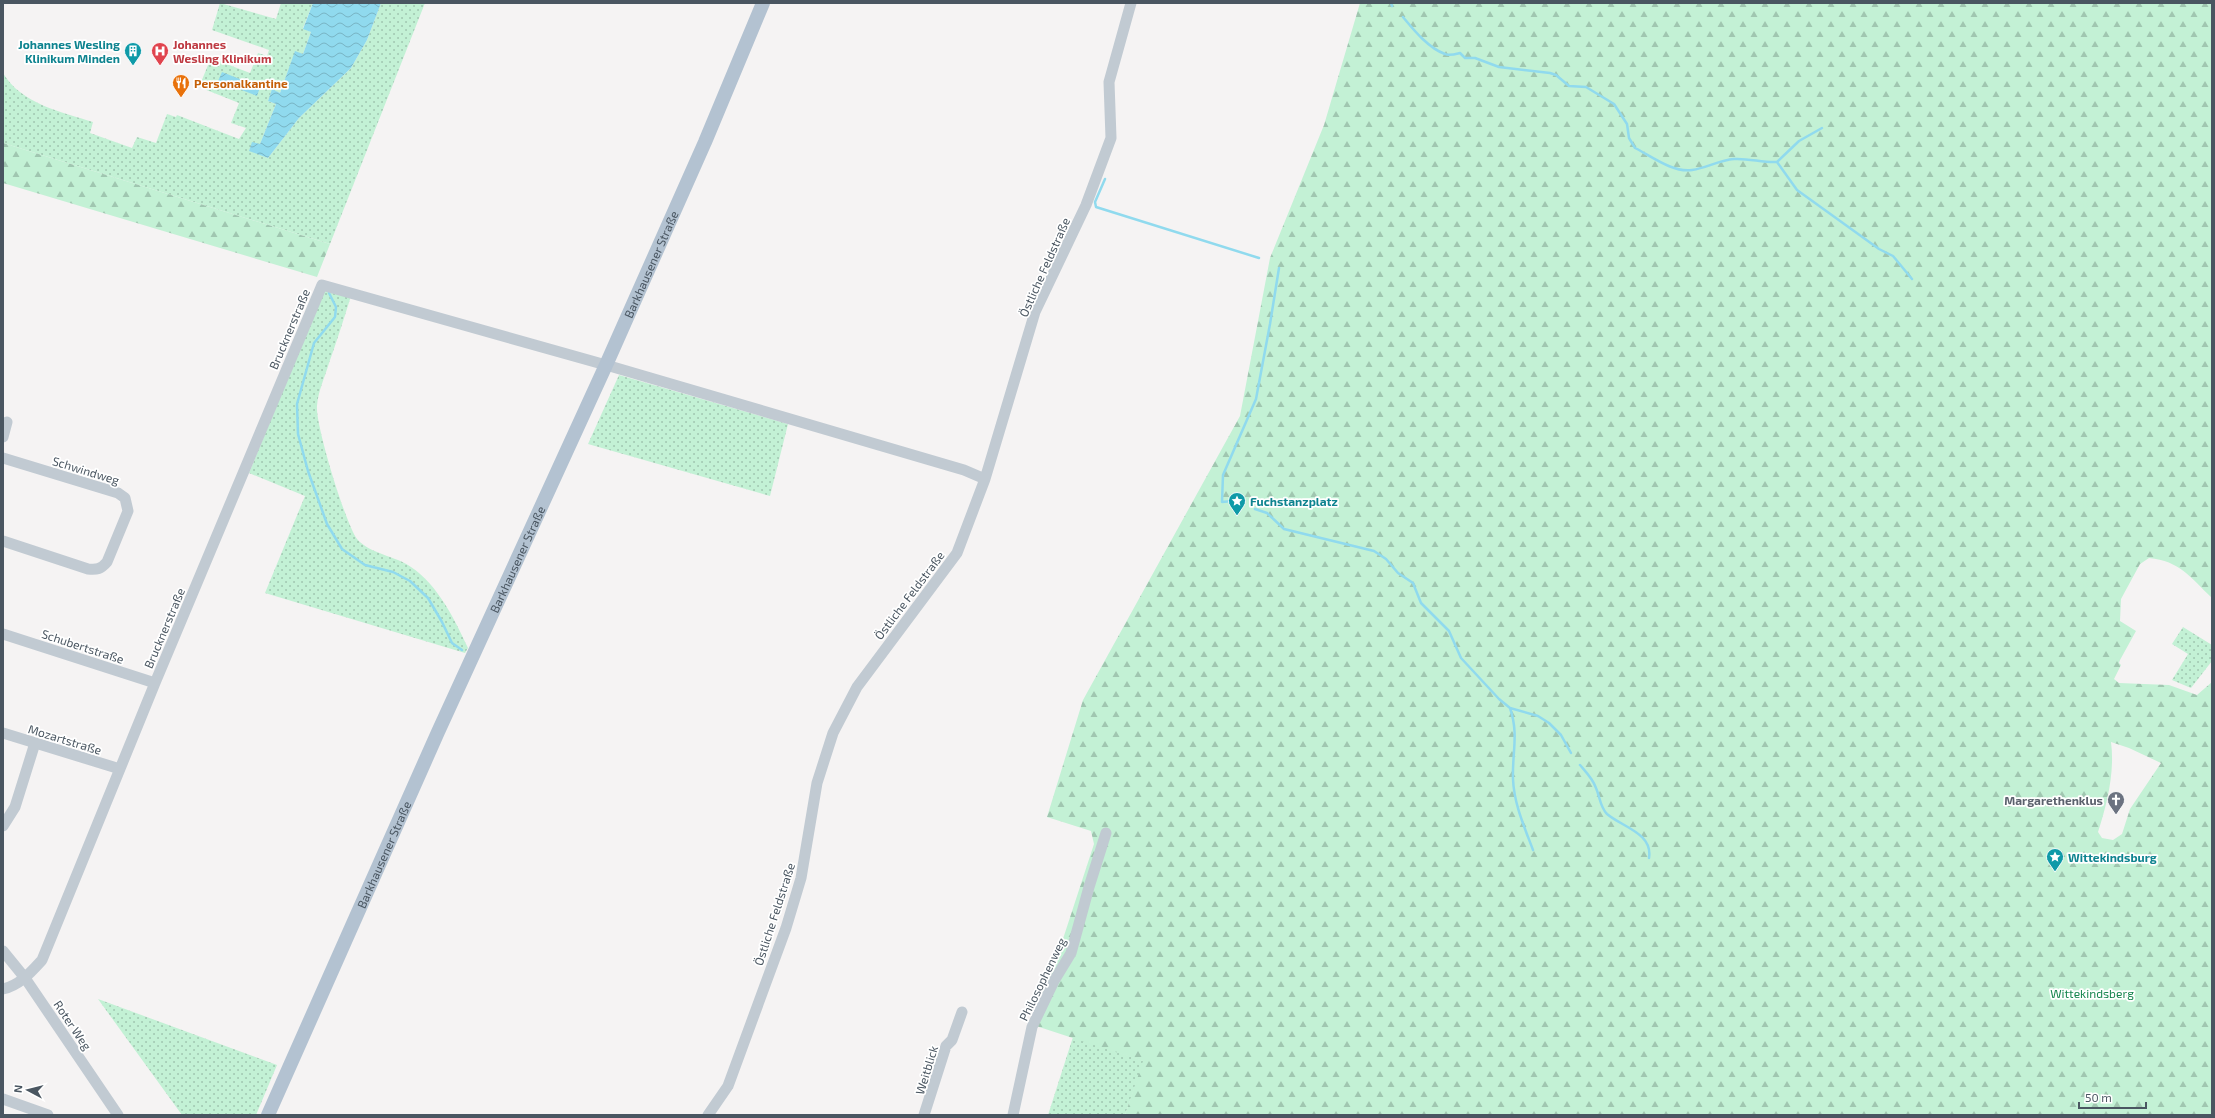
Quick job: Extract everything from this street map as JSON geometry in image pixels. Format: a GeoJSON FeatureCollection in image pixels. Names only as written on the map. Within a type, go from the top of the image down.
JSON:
{"type":"FeatureCollection","features":[{"type":"Feature","properties":{"kind":"main road","name":"Barkhausener Straße"},"geometry":{"type":"LineString","coordinates":[[268,1115],[438,732],[606,365],[705,142],[763,3]]}},
{"type":"Feature","properties":{"kind":"street","name":"Östliche Feldstraße"},"geometry":{"type":"LineString","coordinates":[[708,1115],[728,1086],[786,928],[801,878],[817,783],[833,733],[857,687],[957,552],[985,479],[1035,312],[1086,206],[1111,138],[1109,82],[1131,3]]}},
{"type":"Feature","properties":{"kind":"street","name":"Brucknerstraße"},"geometry":{"type":"LineString","coordinates":[[3,990],[14,986],[25,978],[42,960],[155,683],[322,285],[606,365]]}},
{"type":"Feature","properties":{"kind":"street"},"geometry":{"type":"LineString","coordinates":[[606,365],[964,470],[985,479]]}},
{"type":"Feature","properties":{"kind":"street"},"geometry":{"type":"LineString","coordinates":[[3,437],[7,422]]}},
{"type":"Feature","properties":{"kind":"street","name":"Schwindweg"},"geometry":{"type":"LineString","coordinates":[[3,458],[118,493],[125,498],[128,511],[107,562],[103,567],[97,570],[88,569],[3,540]]}},
{"type":"Feature","properties":{"kind":"street","name":"Schubertstraße"},"geometry":{"type":"LineString","coordinates":[[3,634],[155,683]]}},
{"type":"Feature","properties":{"kind":"street","name":"Mozartstraße"},"geometry":{"type":"LineString","coordinates":[[3,733],[120,769]]}},
{"type":"Feature","properties":{"kind":"street"},"geometry":{"type":"LineString","coordinates":[[3,826],[15,807],[35,743]]}},
{"type":"Feature","properties":{"kind":"street","name":"Philosophenweg"},"geometry":{"type":"LineString","coordinates":[[1014,1115],[1032,1027],[1050,987],[1071,953],[1106,833]]}},
{"type":"Feature","properties":{"kind":"street","name":"Roter Weg"},"geometry":{"type":"LineString","coordinates":[[3,951],[25,978],[118,1115]]}},
{"type":"Feature","properties":{"kind":"street","name":"Weitblick"},"geometry":{"type":"LineString","coordinates":[[924,1115],[946,1046],[952,1040],[962,1012]]}},
{"type":"Feature","properties":{"kind":"street"},"geometry":{"type":"LineString","coordinates":[[3,1100],[48,1115]]}},
{"type":"Feature","properties":{"kind":"green space"},"geometry":{"type":"Polygon","coordinates":[[[220,3],[276,19],[281,3],[313,3],[303,28],[311,32],[303,54],[295,52],[280,93],[272,90],[268,101],[276,104],[260,144],[249,150],[268,158],[299,118],[351,68],[367,40],[381,3],[425,3],[330,244],[3,143],[3,73],[11,84],[31,99],[56,110],[93,122],[90,133],[132,148],[137,137],[156,143],[167,114],[176,117],[177,115],[239,139],[246,128],[231,123],[239,103],[199,87],[211,58],[250,73],[258,53],[267,56],[269,50],[212,30],[220,3]]]}},
{"type":"Feature","properties":{"kind":"green space","name":"Wittekindsberg"},"geometry":{"type":"Polygon","coordinates":[[[1360,3],[2212,3],[2212,598],[2191,577],[2177,566],[2149,558],[2140,564],[2121,599],[2120,621],[2136,631],[2120,660],[2119,663],[2121,665],[2114,679],[2119,683],[2169,685],[2197,695],[2212,682],[2212,1115],[1125,1115],[1143,1061],[1030,1024],[1060,948],[1094,844],[1091,831],[1047,817],[1083,700],[1240,416],[1270,258],[1324,125],[1360,3]],[[2111,742],[2111,776],[2098,832],[2102,838],[2113,840],[2122,834],[2130,809],[2161,763],[2129,748],[2111,742]]]}},
{"type":"Feature","properties":{"kind":"green space"},"geometry":{"type":"Polygon","coordinates":[[[3,143],[330,244],[317,277],[3,183],[3,143]]]}},
{"type":"Feature","properties":{"kind":"green space"},"geometry":{"type":"Polygon","coordinates":[[[329,290],[351,296],[320,389],[317,406],[326,452],[346,515],[352,530],[362,544],[376,552],[405,563],[421,574],[429,583],[445,604],[457,626],[468,648],[465,653],[265,593],[305,496],[249,473],[323,292],[329,290]]]}},
{"type":"Feature","properties":{"kind":"green space"},"geometry":{"type":"Polygon","coordinates":[[[619,375],[788,424],[770,496],[588,444],[619,375]]]}},
{"type":"Feature","properties":{"kind":"green space"},"geometry":{"type":"Polygon","coordinates":[[[2183,627],[2212,645],[2212,661],[2191,688],[2172,680],[2188,654],[2172,644],[2183,627]]]}},
{"type":"Feature","properties":{"kind":"green space"},"geometry":{"type":"Polygon","coordinates":[[[98,999],[277,1065],[256,1115],[182,1115],[98,999]]]}},
{"type":"Feature","properties":{"kind":"green space"},"geometry":{"type":"Polygon","coordinates":[[[1073,1037],[1144,1061],[1125,1115],[1048,1115],[1073,1037]]]}},
{"type":"Feature","properties":{"kind":"water"},"geometry":{"type":"Polygon","coordinates":[[[313,3],[381,3],[367,40],[351,68],[299,118],[268,158],[249,151],[252,142],[260,144],[276,104],[268,101],[272,89],[280,93],[295,51],[303,54],[311,32],[303,29],[313,3]]]}},
{"type":"Feature","properties":{"kind":"water"},"geometry":{"type":"Polygon","coordinates":[[[222,72],[260,87],[257,96],[218,81],[222,72]]]}},
{"type":"Feature","properties":{"kind":"waterway"},"geometry":{"type":"LineString","coordinates":[[1403,17],[1427,43],[1447,55],[1460,53],[1465,58],[1475,58],[1499,67],[1550,73],[1556,75],[1569,86],[1586,87],[1614,104],[1627,124],[1629,138],[1635,148],[1677,169],[1692,170],[1734,159],[1777,162],[1797,190],[1879,249],[1893,256],[1912,279]]}},
{"type":"Feature","properties":{"kind":"waterway"},"geometry":{"type":"LineString","coordinates":[[1777,162],[1799,141],[1822,128]]}},
{"type":"Feature","properties":{"kind":"waterway"},"geometry":{"type":"LineString","coordinates":[[1105,179],[1095,202],[1096,207],[1259,258]]}},
{"type":"Feature","properties":{"kind":"waterway"},"geometry":{"type":"LineString","coordinates":[[1243,500],[1222,502],[1223,475],[1256,399],[1279,268]]}},
{"type":"Feature","properties":{"kind":"waterway"},"geometry":{"type":"LineString","coordinates":[[329,293],[336,307],[335,317],[314,343],[297,404],[298,434],[308,471],[327,524],[342,549],[365,565],[393,572],[410,581],[428,598],[452,643],[462,650]]}},
{"type":"Feature","properties":{"kind":"waterway"},"geometry":{"type":"LineString","coordinates":[[1255,509],[1267,513],[1284,529],[1374,551],[1386,559],[1398,573],[1413,583],[1421,603],[1449,631],[1461,658],[1499,699],[1510,708],[1538,716],[1549,723],[1561,735],[1571,753]]}},
{"type":"Feature","properties":{"kind":"waterway"},"geometry":{"type":"LineString","coordinates":[[1510,708],[1513,717],[1515,735],[1513,770],[1515,797],[1533,850]]}},
{"type":"Feature","properties":{"kind":"waterway"},"geometry":{"type":"LineString","coordinates":[[1580,765],[1593,782],[1601,805],[1607,814],[1635,832],[1646,842],[1649,849],[1649,858]]}},
{"type":"Feature","properties":{"kind":"place","name":"Johannes Wesling Klinikum Minden"},"geometry":{"type":"Point","coordinates":[133,66]}},
{"type":"Feature","properties":{"kind":"place","name":"Johannes Wesling Klinikum"},"geometry":{"type":"Point","coordinates":[160,66]}},
{"type":"Feature","properties":{"kind":"place","name":"Personalkantine"},"geometry":{"type":"Point","coordinates":[181,98]}},
{"type":"Feature","properties":{"kind":"place","name":"Fuchstanzplatz"},"geometry":{"type":"Point","coordinates":[1237,516]}},
{"type":"Feature","properties":{"kind":"place","name":"Margarethenklus"},"geometry":{"type":"Point","coordinates":[2116,815]}},
{"type":"Feature","properties":{"kind":"place","name":"Wittekindsburg"},"geometry":{"type":"Point","coordinates":[2055,872]}}]}
